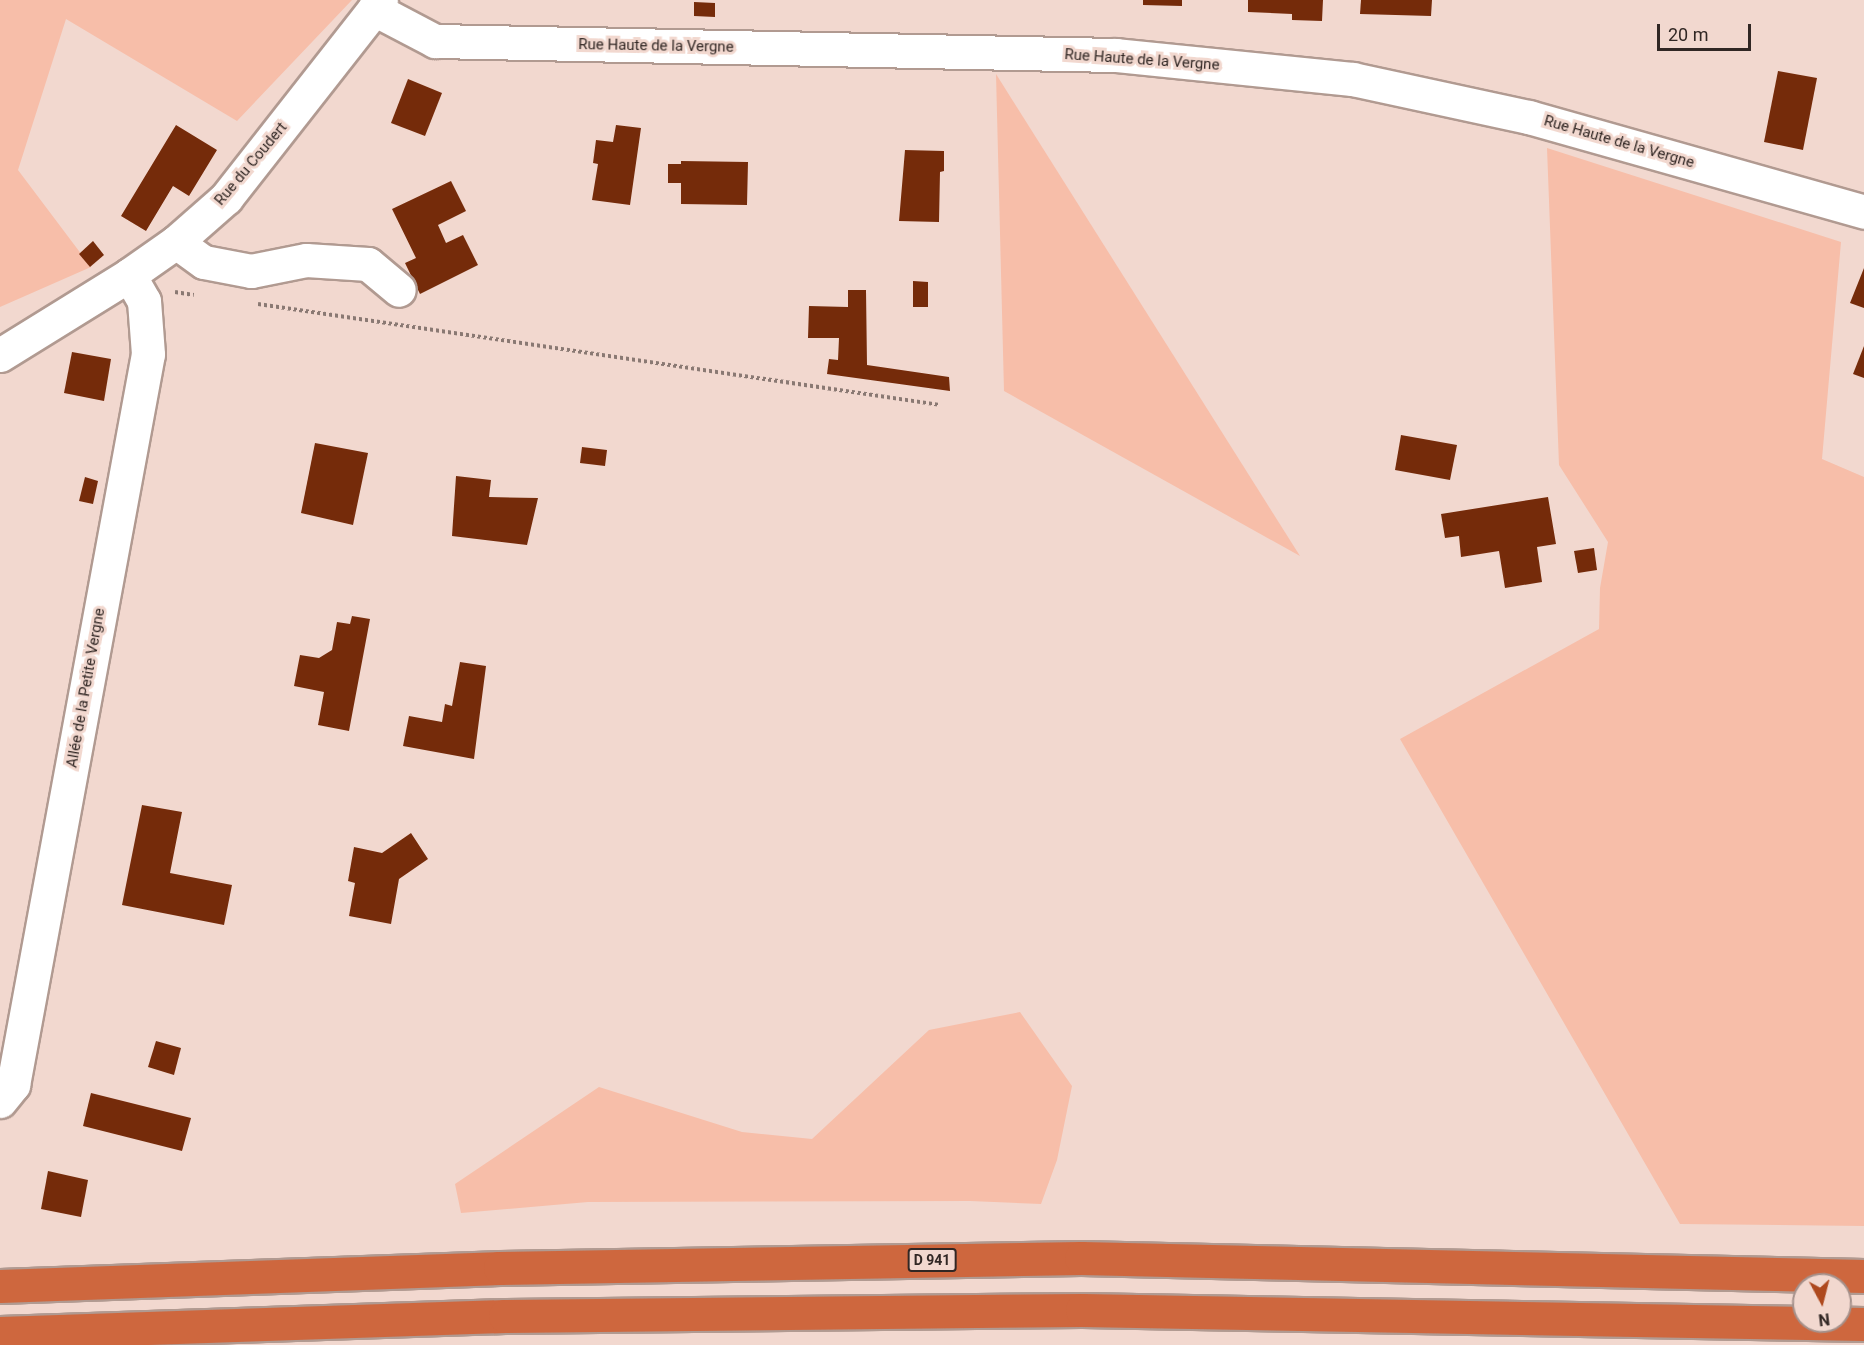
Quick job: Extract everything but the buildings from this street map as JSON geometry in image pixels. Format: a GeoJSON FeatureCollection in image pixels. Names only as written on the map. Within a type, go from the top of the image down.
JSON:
{"type":"FeatureCollection","features":[{"type":"Feature","properties":{"kind":"highway","name":"D 941"},"geometry":{"type":"LineString","coordinates":[[0,1286],[500,1268],[1081,1258],[1864,1276]]}},
{"type":"Feature","properties":{"kind":"highway"},"geometry":{"type":"LineString","coordinates":[[0,1333],[505,1316],[1071,1310],[1864,1324]]}},
{"type":"Feature","properties":{"kind":"street","name":"Rue Haute de la Vergne"},"geometry":{"type":"LineString","coordinates":[[377,4],[435,41],[1116,55],[1353,79],[1529,117],[1864,212]]}},
{"type":"Feature","properties":{"kind":"street","name":"Rue du Coudert"},"geometry":{"type":"LineString","coordinates":[[0,355],[136,288],[176,242],[226,198],[377,4]]}},
{"type":"Feature","properties":{"kind":"street"},"geometry":{"type":"LineString","coordinates":[[176,242],[204,262],[251,271],[306,260],[368,264],[399,290]]}},
{"type":"Feature","properties":{"kind":"street","name":"Allée de la Petite Vergne"},"geometry":{"type":"LineString","coordinates":[[0,1101],[13,1085],[148,354],[136,288]]}},
{"type":"Feature","properties":{"kind":"path"},"geometry":{"type":"LineString","coordinates":[[136,288],[196,295]]}},
{"type":"Feature","properties":{"kind":"path"},"geometry":{"type":"LineString","coordinates":[[255,304],[940,405]]}},
{"type":"Feature","properties":{"kind":"shaded area"},"geometry":{"type":"Polygon","coordinates":[[[0,0],[352,0],[237,121],[66,19],[18,170],[91,267],[0,307],[0,0]]]}},
{"type":"Feature","properties":{"kind":"shaded area"},"geometry":{"type":"Polygon","coordinates":[[[996,74],[1300,556],[1004,391],[996,74]]]}},
{"type":"Feature","properties":{"kind":"shaded area"},"geometry":{"type":"Polygon","coordinates":[[[1547,148],[1841,242],[1822,459],[1864,477],[1864,1226],[1680,1224],[1400,739],[1599,629],[1600,588],[1608,542],[1559,465],[1547,148]]]}},
{"type":"Feature","properties":{"kind":"shaded area"},"geometry":{"type":"Polygon","coordinates":[[[1020,1012],[1072,1086],[1057,1160],[1041,1204],[970,1201],[588,1202],[461,1213],[455,1184],[599,1087],[742,1132],[812,1139],[929,1030],[1020,1012]]]}}]}
